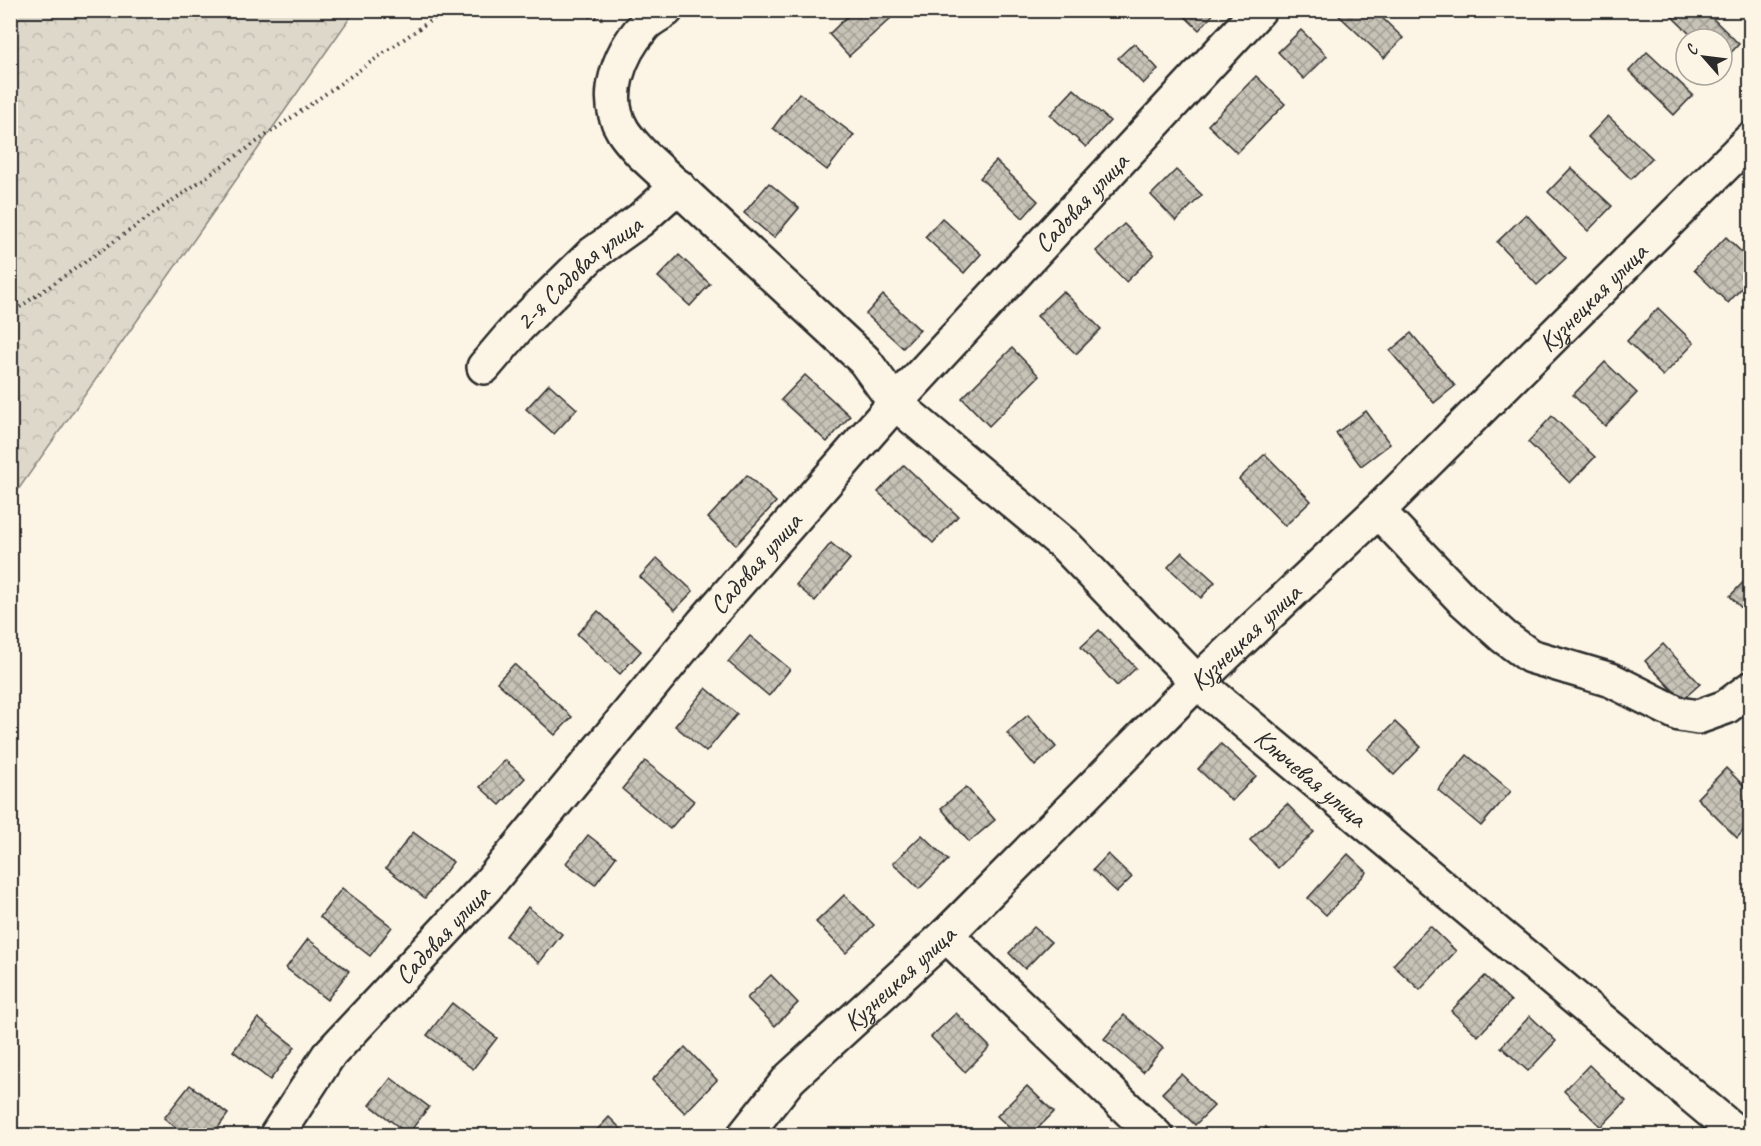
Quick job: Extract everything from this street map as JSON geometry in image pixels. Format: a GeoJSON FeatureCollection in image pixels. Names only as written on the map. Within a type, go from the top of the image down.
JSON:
{"type":"FeatureCollection","features":[{"type":"Feature","properties":{"kind":"street","name":"Садовая улица"},"geometry":{"type":"LineString","coordinates":[[276,1136],[328,1056],[486,887],[703,623],[894,403],[1259,10]]}},
{"type":"Feature","properties":{"kind":"street","name":"Ключевая улица"},"geometry":{"type":"LineString","coordinates":[[655,18],[623,57],[615,82],[614,106],[622,130],[641,153],[864,360],[894,403],[1066,546],[1197,682],[1740,1136]]}},
{"type":"Feature","properties":{"kind":"street","name":"Кузнецкая улица"},"geometry":{"type":"LineString","coordinates":[[744,1136],[790,1078],[946,935],[1197,682],[1378,511],[1750,140]]}},
{"type":"Feature","properties":{"kind":"street","name":"2-я Садовая улица"},"geometry":{"type":"LineString","coordinates":[[484,367],[518,327],[591,255],[640,220],[678,186]]}},
{"type":"Feature","properties":{"kind":"street"},"geometry":{"type":"LineString","coordinates":[[1378,511],[1464,601],[1504,637],[1530,656],[1611,680],[1679,714],[1698,717],[1726,707],[1750,689]]}},
{"type":"Feature","properties":{"kind":"street"},"geometry":{"type":"LineString","coordinates":[[946,935],[1156,1136]]}},
{"type":"Feature","properties":{"kind":"path"},"geometry":{"type":"LineString","coordinates":[[10,314],[437,16],[476,10]]}},
{"type":"Feature","properties":{"kind":"path"},"geometry":{"type":"LineString","coordinates":[[554,10],[655,18]]}},
{"type":"Feature","properties":{"kind":"green space"},"geometry":{"type":"Polygon","coordinates":[[[11,10],[345,10],[352,15],[11,500],[11,10]]]}},
{"type":"Feature","properties":{"kind":"building"},"geometry":{"type":"Polygon","coordinates":[[[854,10],[883,10],[891,18],[849,56],[829,34],[854,10]]]}},
{"type":"Feature","properties":{"kind":"building"},"geometry":{"type":"Polygon","coordinates":[[[1178,10],[1217,10],[1199,30],[1178,10]]]}},
{"type":"Feature","properties":{"kind":"building"},"geometry":{"type":"Polygon","coordinates":[[[1333,10],[1374,10],[1403,38],[1384,58],[1333,10]]]}},
{"type":"Feature","properties":{"kind":"building"},"geometry":{"type":"Polygon","coordinates":[[[1665,10],[1704,10],[1722,27],[1683,27],[1665,10]]]}},
{"type":"Feature","properties":{"kind":"building"},"geometry":{"type":"Polygon","coordinates":[[[1301,30],[1327,56],[1304,79],[1278,52],[1301,30]]]}},
{"type":"Feature","properties":{"kind":"building"},"geometry":{"type":"Polygon","coordinates":[[[1734,39],[1739,44],[1734,49],[1734,39]]]}},
{"type":"Feature","properties":{"kind":"building"},"geometry":{"type":"Polygon","coordinates":[[[1134,43],[1158,69],[1143,84],[1118,58],[1134,43]]]}},
{"type":"Feature","properties":{"kind":"building"},"geometry":{"type":"Polygon","coordinates":[[[1647,52],[1674,77],[1674,87],[1684,87],[1693,95],[1674,115],[1629,71],[1647,52]]]}},
{"type":"Feature","properties":{"kind":"building"},"geometry":{"type":"Polygon","coordinates":[[[1256,76],[1285,104],[1237,153],[1208,125],[1256,76]]]}},
{"type":"Feature","properties":{"kind":"building"},"geometry":{"type":"Polygon","coordinates":[[[1074,89],[1110,121],[1086,147],[1050,115],[1074,89]]]}},
{"type":"Feature","properties":{"kind":"building"},"geometry":{"type":"Polygon","coordinates":[[[799,93],[854,135],[827,170],[773,128],[799,93]]]}},
{"type":"Feature","properties":{"kind":"building"},"geometry":{"type":"Polygon","coordinates":[[[1608,116],[1652,158],[1631,179],[1588,137],[1608,116]]]}},
{"type":"Feature","properties":{"kind":"building"},"geometry":{"type":"Polygon","coordinates":[[[996,161],[1038,201],[1023,218],[980,178],[996,161]]]}},
{"type":"Feature","properties":{"kind":"building"},"geometry":{"type":"Polygon","coordinates":[[[1571,168],[1612,206],[1588,231],[1548,192],[1571,168]]]}},
{"type":"Feature","properties":{"kind":"building"},"geometry":{"type":"Polygon","coordinates":[[[1176,170],[1202,195],[1176,221],[1151,195],[1176,170]]]}},
{"type":"Feature","properties":{"kind":"building"},"geometry":{"type":"Polygon","coordinates":[[[769,183],[799,208],[774,238],[744,213],[769,183]]]}},
{"type":"Feature","properties":{"kind":"building"},"geometry":{"type":"Polygon","coordinates":[[[1526,214],[1566,258],[1537,285],[1497,242],[1526,214]]]}},
{"type":"Feature","properties":{"kind":"building"},"geometry":{"type":"Polygon","coordinates":[[[942,218],[981,254],[964,273],[925,237],[942,218]]]}},
{"type":"Feature","properties":{"kind":"building"},"geometry":{"type":"Polygon","coordinates":[[[1124,224],[1154,254],[1126,282],[1096,251],[1124,224]]]}},
{"type":"Feature","properties":{"kind":"building"},"geometry":{"type":"Polygon","coordinates":[[[1726,237],[1750,260],[1750,279],[1728,303],[1694,270],[1726,237]]]}},
{"type":"Feature","properties":{"kind":"building"},"geometry":{"type":"Polygon","coordinates":[[[679,255],[710,284],[690,306],[658,277],[679,255]]]}},
{"type":"Feature","properties":{"kind":"building"},"geometry":{"type":"Polygon","coordinates":[[[1063,291],[1101,329],[1076,354],[1037,316],[1063,291]]]}},
{"type":"Feature","properties":{"kind":"building"},"geometry":{"type":"Polygon","coordinates":[[[883,295],[920,330],[903,348],[866,314],[883,295]]]}},
{"type":"Feature","properties":{"kind":"building"},"geometry":{"type":"Polygon","coordinates":[[[1658,308],[1694,343],[1663,376],[1627,341],[1658,308]]]}},
{"type":"Feature","properties":{"kind":"building"},"geometry":{"type":"Polygon","coordinates":[[[1411,333],[1455,386],[1434,403],[1390,351],[1411,333]]]}},
{"type":"Feature","properties":{"kind":"building"},"geometry":{"type":"Polygon","coordinates":[[[1012,348],[1039,376],[989,426],[962,398],[1012,348]]]}},
{"type":"Feature","properties":{"kind":"building"},"geometry":{"type":"Polygon","coordinates":[[[1605,362],[1637,393],[1605,426],[1573,395],[1605,362]]]}},
{"type":"Feature","properties":{"kind":"building"},"geometry":{"type":"Polygon","coordinates":[[[805,375],[850,416],[827,442],[781,400],[805,375]]]}},
{"type":"Feature","properties":{"kind":"building"},"geometry":{"type":"Polygon","coordinates":[[[549,384],[577,409],[554,434],[526,409],[549,384]]]}},
{"type":"Feature","properties":{"kind":"building"},"geometry":{"type":"Polygon","coordinates":[[[1366,411],[1390,444],[1361,466],[1336,433],[1366,411]]]}},
{"type":"Feature","properties":{"kind":"building"},"geometry":{"type":"Polygon","coordinates":[[[1552,416],[1595,457],[1570,483],[1528,442],[1552,416]]]}},
{"type":"Feature","properties":{"kind":"building"},"geometry":{"type":"Polygon","coordinates":[[[1265,454],[1311,501],[1285,526],[1239,479],[1265,454]]]}},
{"type":"Feature","properties":{"kind":"building"},"geometry":{"type":"Polygon","coordinates":[[[904,465],[958,516],[933,543],[878,492],[904,465]]]}},
{"type":"Feature","properties":{"kind":"building"},"geometry":{"type":"Polygon","coordinates":[[[747,475],[776,502],[736,545],[708,518],[747,475]]]}},
{"type":"Feature","properties":{"kind":"building"},"geometry":{"type":"Polygon","coordinates":[[[831,543],[850,559],[815,601],[796,585],[831,543]]]}},
{"type":"Feature","properties":{"kind":"building"},"geometry":{"type":"Polygon","coordinates":[[[1182,552],[1215,582],[1201,598],[1168,567],[1182,552]]]}},
{"type":"Feature","properties":{"kind":"building"},"geometry":{"type":"Polygon","coordinates":[[[657,558],[693,591],[675,610],[640,577],[657,558]]]}},
{"type":"Feature","properties":{"kind":"building"},"geometry":{"type":"Polygon","coordinates":[[[1750,575],[1750,617],[1730,596],[1750,575]]]}},
{"type":"Feature","properties":{"kind":"building"},"geometry":{"type":"Polygon","coordinates":[[[598,611],[641,651],[620,674],[577,634],[598,611]]]}},
{"type":"Feature","properties":{"kind":"building"},"geometry":{"type":"Polygon","coordinates":[[[1099,630],[1136,668],[1117,686],[1081,647],[1099,630]]]}},
{"type":"Feature","properties":{"kind":"building"},"geometry":{"type":"Polygon","coordinates":[[[750,636],[790,669],[769,696],[728,662],[750,636]]]}},
{"type":"Feature","properties":{"kind":"building"},"geometry":{"type":"Polygon","coordinates":[[[1663,644],[1700,684],[1682,700],[1645,661],[1663,644]]]}},
{"type":"Feature","properties":{"kind":"building"},"geometry":{"type":"Polygon","coordinates":[[[514,664],[572,717],[555,735],[497,682],[514,664]]]}},
{"type":"Feature","properties":{"kind":"building"},"geometry":{"type":"Polygon","coordinates":[[[706,688],[737,714],[706,752],[675,726],[706,688]]]}},
{"type":"Feature","properties":{"kind":"building"},"geometry":{"type":"Polygon","coordinates":[[[1028,715],[1056,747],[1035,766],[1007,733],[1028,715]]]}},
{"type":"Feature","properties":{"kind":"building"},"geometry":{"type":"Polygon","coordinates":[[[1395,722],[1421,747],[1394,775],[1368,749],[1395,722]]]}},
{"type":"Feature","properties":{"kind":"building"},"geometry":{"type":"Polygon","coordinates":[[[1221,744],[1256,776],[1232,801],[1198,769],[1221,744]]]}},
{"type":"Feature","properties":{"kind":"building"},"geometry":{"type":"Polygon","coordinates":[[[1467,755],[1511,791],[1481,826],[1438,790],[1467,755]]]}},
{"type":"Feature","properties":{"kind":"building"},"geometry":{"type":"Polygon","coordinates":[[[505,760],[525,778],[500,805],[480,787],[505,760]]]}},
{"type":"Feature","properties":{"kind":"building"},"geometry":{"type":"Polygon","coordinates":[[[645,761],[694,801],[670,829],[622,789],[645,761]]]}},
{"type":"Feature","properties":{"kind":"building"},"geometry":{"type":"Polygon","coordinates":[[[1726,768],[1750,792],[1750,823],[1737,838],[1697,798],[1726,768]]]}},
{"type":"Feature","properties":{"kind":"building"},"geometry":{"type":"Polygon","coordinates":[[[966,787],[995,820],[969,842],[941,808],[966,787]]]}},
{"type":"Feature","properties":{"kind":"building"},"geometry":{"type":"Polygon","coordinates":[[[1287,804],[1314,832],[1278,868],[1250,840],[1287,804]]]}},
{"type":"Feature","properties":{"kind":"building"},"geometry":{"type":"Polygon","coordinates":[[[413,832],[453,862],[425,898],[386,868],[413,832]]]}},
{"type":"Feature","properties":{"kind":"building"},"geometry":{"type":"Polygon","coordinates":[[[588,835],[616,857],[595,885],[566,863],[588,835]]]}},
{"type":"Feature","properties":{"kind":"building"},"geometry":{"type":"Polygon","coordinates":[[[922,835],[948,860],[919,889],[893,863],[922,835]]]}},
{"type":"Feature","properties":{"kind":"building"},"geometry":{"type":"Polygon","coordinates":[[[1108,854],[1132,877],[1117,892],[1093,870],[1108,854]]]}},
{"type":"Feature","properties":{"kind":"building"},"geometry":{"type":"Polygon","coordinates":[[[1348,854],[1367,872],[1326,915],[1308,898],[1348,854]]]}},
{"type":"Feature","properties":{"kind":"building"},"geometry":{"type":"Polygon","coordinates":[[[342,888],[392,927],[370,956],[320,917],[342,888]]]}},
{"type":"Feature","properties":{"kind":"building"},"geometry":{"type":"Polygon","coordinates":[[[844,895],[874,925],[846,953],[816,922],[844,895]]]}},
{"type":"Feature","properties":{"kind":"building"},"geometry":{"type":"Polygon","coordinates":[[[528,907],[562,934],[539,963],[506,936],[528,907]]]}},
{"type":"Feature","properties":{"kind":"building"},"geometry":{"type":"Polygon","coordinates":[[[1430,926],[1456,951],[1420,990],[1393,965],[1430,926]]]}},
{"type":"Feature","properties":{"kind":"building"},"geometry":{"type":"Polygon","coordinates":[[[1034,927],[1051,942],[1025,969],[1009,953],[1034,927]]]}},
{"type":"Feature","properties":{"kind":"building"},"geometry":{"type":"Polygon","coordinates":[[[308,939],[349,971],[327,1000],[286,968],[308,939]]]}},
{"type":"Feature","properties":{"kind":"building"},"geometry":{"type":"Polygon","coordinates":[[[771,975],[798,1003],[775,1026],[747,998],[771,975]]]}},
{"type":"Feature","properties":{"kind":"building"},"geometry":{"type":"Polygon","coordinates":[[[1485,976],[1511,1001],[1478,1036],[1451,1011],[1485,976]]]}},
{"type":"Feature","properties":{"kind":"building"},"geometry":{"type":"Polygon","coordinates":[[[452,1003],[497,1038],[473,1069],[427,1035],[452,1003]]]}},
{"type":"Feature","properties":{"kind":"building"},"geometry":{"type":"Polygon","coordinates":[[[956,1013],[990,1047],[965,1072],[931,1037],[956,1013]]]}},
{"type":"Feature","properties":{"kind":"building"},"geometry":{"type":"Polygon","coordinates":[[[1124,1015],[1163,1048],[1143,1072],[1104,1039],[1124,1015]]]}},
{"type":"Feature","properties":{"kind":"building"},"geometry":{"type":"Polygon","coordinates":[[[1530,1016],[1556,1041],[1528,1071],[1501,1047],[1530,1016]]]}},
{"type":"Feature","properties":{"kind":"building"},"geometry":{"type":"Polygon","coordinates":[[[258,1018],[295,1047],[270,1080],[233,1051],[258,1018]]]}},
{"type":"Feature","properties":{"kind":"building"},"geometry":{"type":"Polygon","coordinates":[[[685,1047],[717,1080],[685,1113],[652,1080],[685,1047]]]}},
{"type":"Feature","properties":{"kind":"building"},"geometry":{"type":"Polygon","coordinates":[[[1589,1065],[1626,1101],[1601,1127],[1564,1091],[1589,1065]]]}},
{"type":"Feature","properties":{"kind":"building"},"geometry":{"type":"Polygon","coordinates":[[[1181,1074],[1214,1106],[1195,1125],[1162,1093],[1181,1074]]]}},
{"type":"Feature","properties":{"kind":"building"},"geometry":{"type":"Polygon","coordinates":[[[391,1078],[429,1107],[408,1134],[370,1105],[391,1078]]]}},
{"type":"Feature","properties":{"kind":"building"},"geometry":{"type":"Polygon","coordinates":[[[190,1085],[228,1114],[212,1136],[187,1136],[164,1118],[190,1085]]]}},
{"type":"Feature","properties":{"kind":"building"},"geometry":{"type":"Polygon","coordinates":[[[1027,1086],[1054,1112],[1030,1136],[1018,1136],[997,1116],[1027,1086]]]}},
{"type":"Feature","properties":{"kind":"building"},"geometry":{"type":"Polygon","coordinates":[[[609,1117],[628,1136],[591,1136],[609,1117]]]}},
{"type":"Feature","properties":{"kind":"building"},"geometry":{"type":"Polygon","coordinates":[[[1266,1127],[1275,1136],[1259,1136],[1266,1127]]]}}]}
